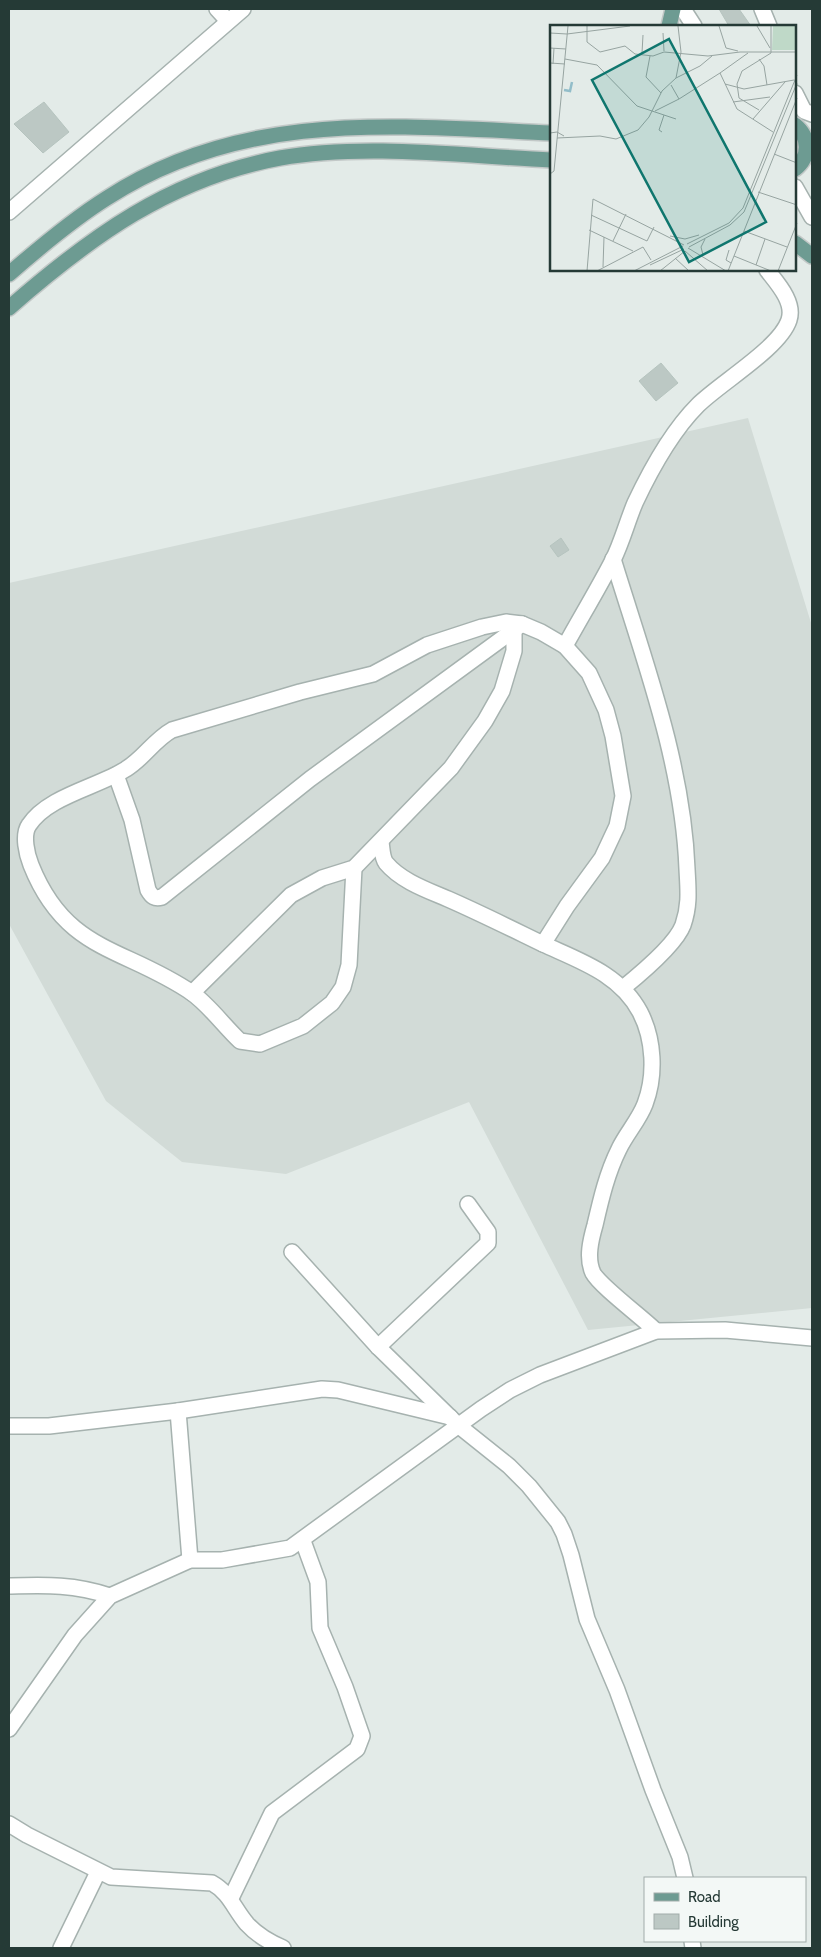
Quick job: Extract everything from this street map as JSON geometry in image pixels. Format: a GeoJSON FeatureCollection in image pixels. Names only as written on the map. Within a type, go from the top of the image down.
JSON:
{"type":"FeatureCollection","features":[{"type":"Feature","properties":{"kind":"main road"},"geometry":{"type":"LineString","coordinates":[[669,25],[673,9]]}},
{"type":"Feature","properties":{"kind":"main road"},"geometry":{"type":"LineString","coordinates":[[9,274],[51,238],[107,198],[167,167],[224,145],[250,138],[312,130],[388,126],[550,133]]}},
{"type":"Feature","properties":{"kind":"main road"},"geometry":{"type":"LineString","coordinates":[[802,169],[806,154],[806,139],[803,132]]}},
{"type":"Feature","properties":{"kind":"main road"},"geometry":{"type":"LineString","coordinates":[[9,308],[55,267],[116,223],[198,182],[234,170],[282,158],[341,152],[406,152],[550,160]]}},
{"type":"Feature","properties":{"kind":"main road"},"geometry":{"type":"LineString","coordinates":[[796,244],[812,256]]}},
{"type":"Feature","properties":{"kind":"street"},"geometry":{"type":"LineString","coordinates":[[217,9],[228,21]]}},
{"type":"Feature","properties":{"kind":"street"},"geometry":{"type":"LineString","coordinates":[[9,212],[243,9]]}},
{"type":"Feature","properties":{"kind":"street"},"geometry":{"type":"LineString","coordinates":[[683,9],[693,25]]}},
{"type":"Feature","properties":{"kind":"street"},"geometry":{"type":"LineString","coordinates":[[762,9],[768,25]]}},
{"type":"Feature","properties":{"kind":"street"},"geometry":{"type":"LineString","coordinates":[[796,95],[804,111],[812,114]]}},
{"type":"Feature","properties":{"kind":"street"},"geometry":{"type":"LineString","coordinates":[[796,189],[812,217]]}},
{"type":"Feature","properties":{"kind":"street"},"geometry":{"type":"LineString","coordinates":[[565,646],[613,559],[635,504],[651,472],[683,423],[704,400],[755,360],[781,333],[790,320],[789,306],[784,293],[768,271]]}},
{"type":"Feature","properties":{"kind":"street"},"geometry":{"type":"LineString","coordinates":[[613,559],[665,734],[686,837],[690,898],[682,927],[644,971],[623,988]]}},
{"type":"Feature","properties":{"kind":"street"},"geometry":{"type":"LineString","coordinates":[[354,868],[349,965],[343,988],[332,1003],[303,1026],[260,1044],[249,1044],[240,1041],[192,993],[102,948],[78,932],[58,912],[40,886],[29,859],[26,835],[28,826],[36,817],[68,797],[116,775],[134,763],[162,736],[172,730],[300,692],[373,674],[427,645],[482,627],[506,622],[565,646],[589,673],[606,710],[613,736],[622,796],[617,826],[602,858],[543,944]]}},
{"type":"Feature","properties":{"kind":"street"},"geometry":{"type":"LineString","coordinates":[[116,775],[132,820],[148,890],[151,896],[156,898],[162,897],[326,768],[518,627]]}},
{"type":"Feature","properties":{"kind":"street"},"geometry":{"type":"LineString","coordinates":[[192,993],[291,895],[322,878],[354,868],[451,768],[485,721],[502,691],[514,651],[518,627]]}},
{"type":"Feature","properties":{"kind":"street"},"geometry":{"type":"LineString","coordinates":[[381,842],[385,862],[398,873],[422,888],[602,971],[623,988],[639,1010],[648,1031],[651,1052],[651,1080],[645,1104],[619,1148],[608,1173],[592,1234],[590,1258],[593,1272],[601,1283],[656,1332]]}},
{"type":"Feature","properties":{"kind":"street"},"geometry":{"type":"LineString","coordinates":[[378,1347],[488,1243],[488,1232],[468,1204]]}},
{"type":"Feature","properties":{"kind":"street"},"geometry":{"type":"LineString","coordinates":[[292,1252],[378,1347],[454,1421],[516,1472],[529,1486],[564,1534],[588,1619],[618,1690],[653,1790],[680,1856],[685,1877]]}},
{"type":"Feature","properties":{"kind":"street"},"geometry":{"type":"LineString","coordinates":[[9,1728],[75,1635],[110,1596],[190,1560],[222,1560],[278,1552],[303,1540],[454,1421],[540,1375],[656,1332],[725,1330],[812,1338]]}},
{"type":"Feature","properties":{"kind":"street"},"geometry":{"type":"LineString","coordinates":[[9,1426],[49,1426],[178,1411],[322,1389],[338,1390],[454,1421]]}},
{"type":"Feature","properties":{"kind":"street"},"geometry":{"type":"LineString","coordinates":[[178,1411],[190,1560]]}},
{"type":"Feature","properties":{"kind":"street"},"geometry":{"type":"LineString","coordinates":[[231,1898],[272,1813],[357,1749],[361,1743],[362,1736],[345,1687],[320,1628],[318,1582],[303,1540]]}},
{"type":"Feature","properties":{"kind":"street"},"geometry":{"type":"LineString","coordinates":[[9,1586],[83,1587],[110,1596]]}},
{"type":"Feature","properties":{"kind":"street"},"geometry":{"type":"LineString","coordinates":[[9,1824],[98,1872],[122,1878],[212,1882],[223,1889],[231,1898],[246,1922],[258,1935],[282,1948]]}},
{"type":"Feature","properties":{"kind":"street"},"geometry":{"type":"LineString","coordinates":[[61,1948],[98,1872]]}},
{"type":"Feature","properties":{"kind":"shaded area"},"geometry":{"type":"Polygon","coordinates":[[[748,418],[812,626],[812,1308],[588,1330],[469,1102],[286,1174],[182,1162],[106,1101],[9,924],[9,583],[748,418]]]}},
{"type":"Feature","properties":{"kind":"building"},"geometry":{"type":"Polygon","coordinates":[[[719,9],[739,9],[750,25],[728,25],[719,9]]]}},
{"type":"Feature","properties":{"kind":"building"},"geometry":{"type":"Polygon","coordinates":[[[44,102],[69,132],[43,153],[14,124],[44,102]]]}},
{"type":"Feature","properties":{"kind":"building"},"geometry":{"type":"Polygon","coordinates":[[[661,363],[678,383],[656,401],[639,381],[661,363]]]}},
{"type":"Feature","properties":{"kind":"building"},"geometry":{"type":"Polygon","coordinates":[[[561,538],[569,550],[558,557],[550,546],[561,538]]]}}]}
